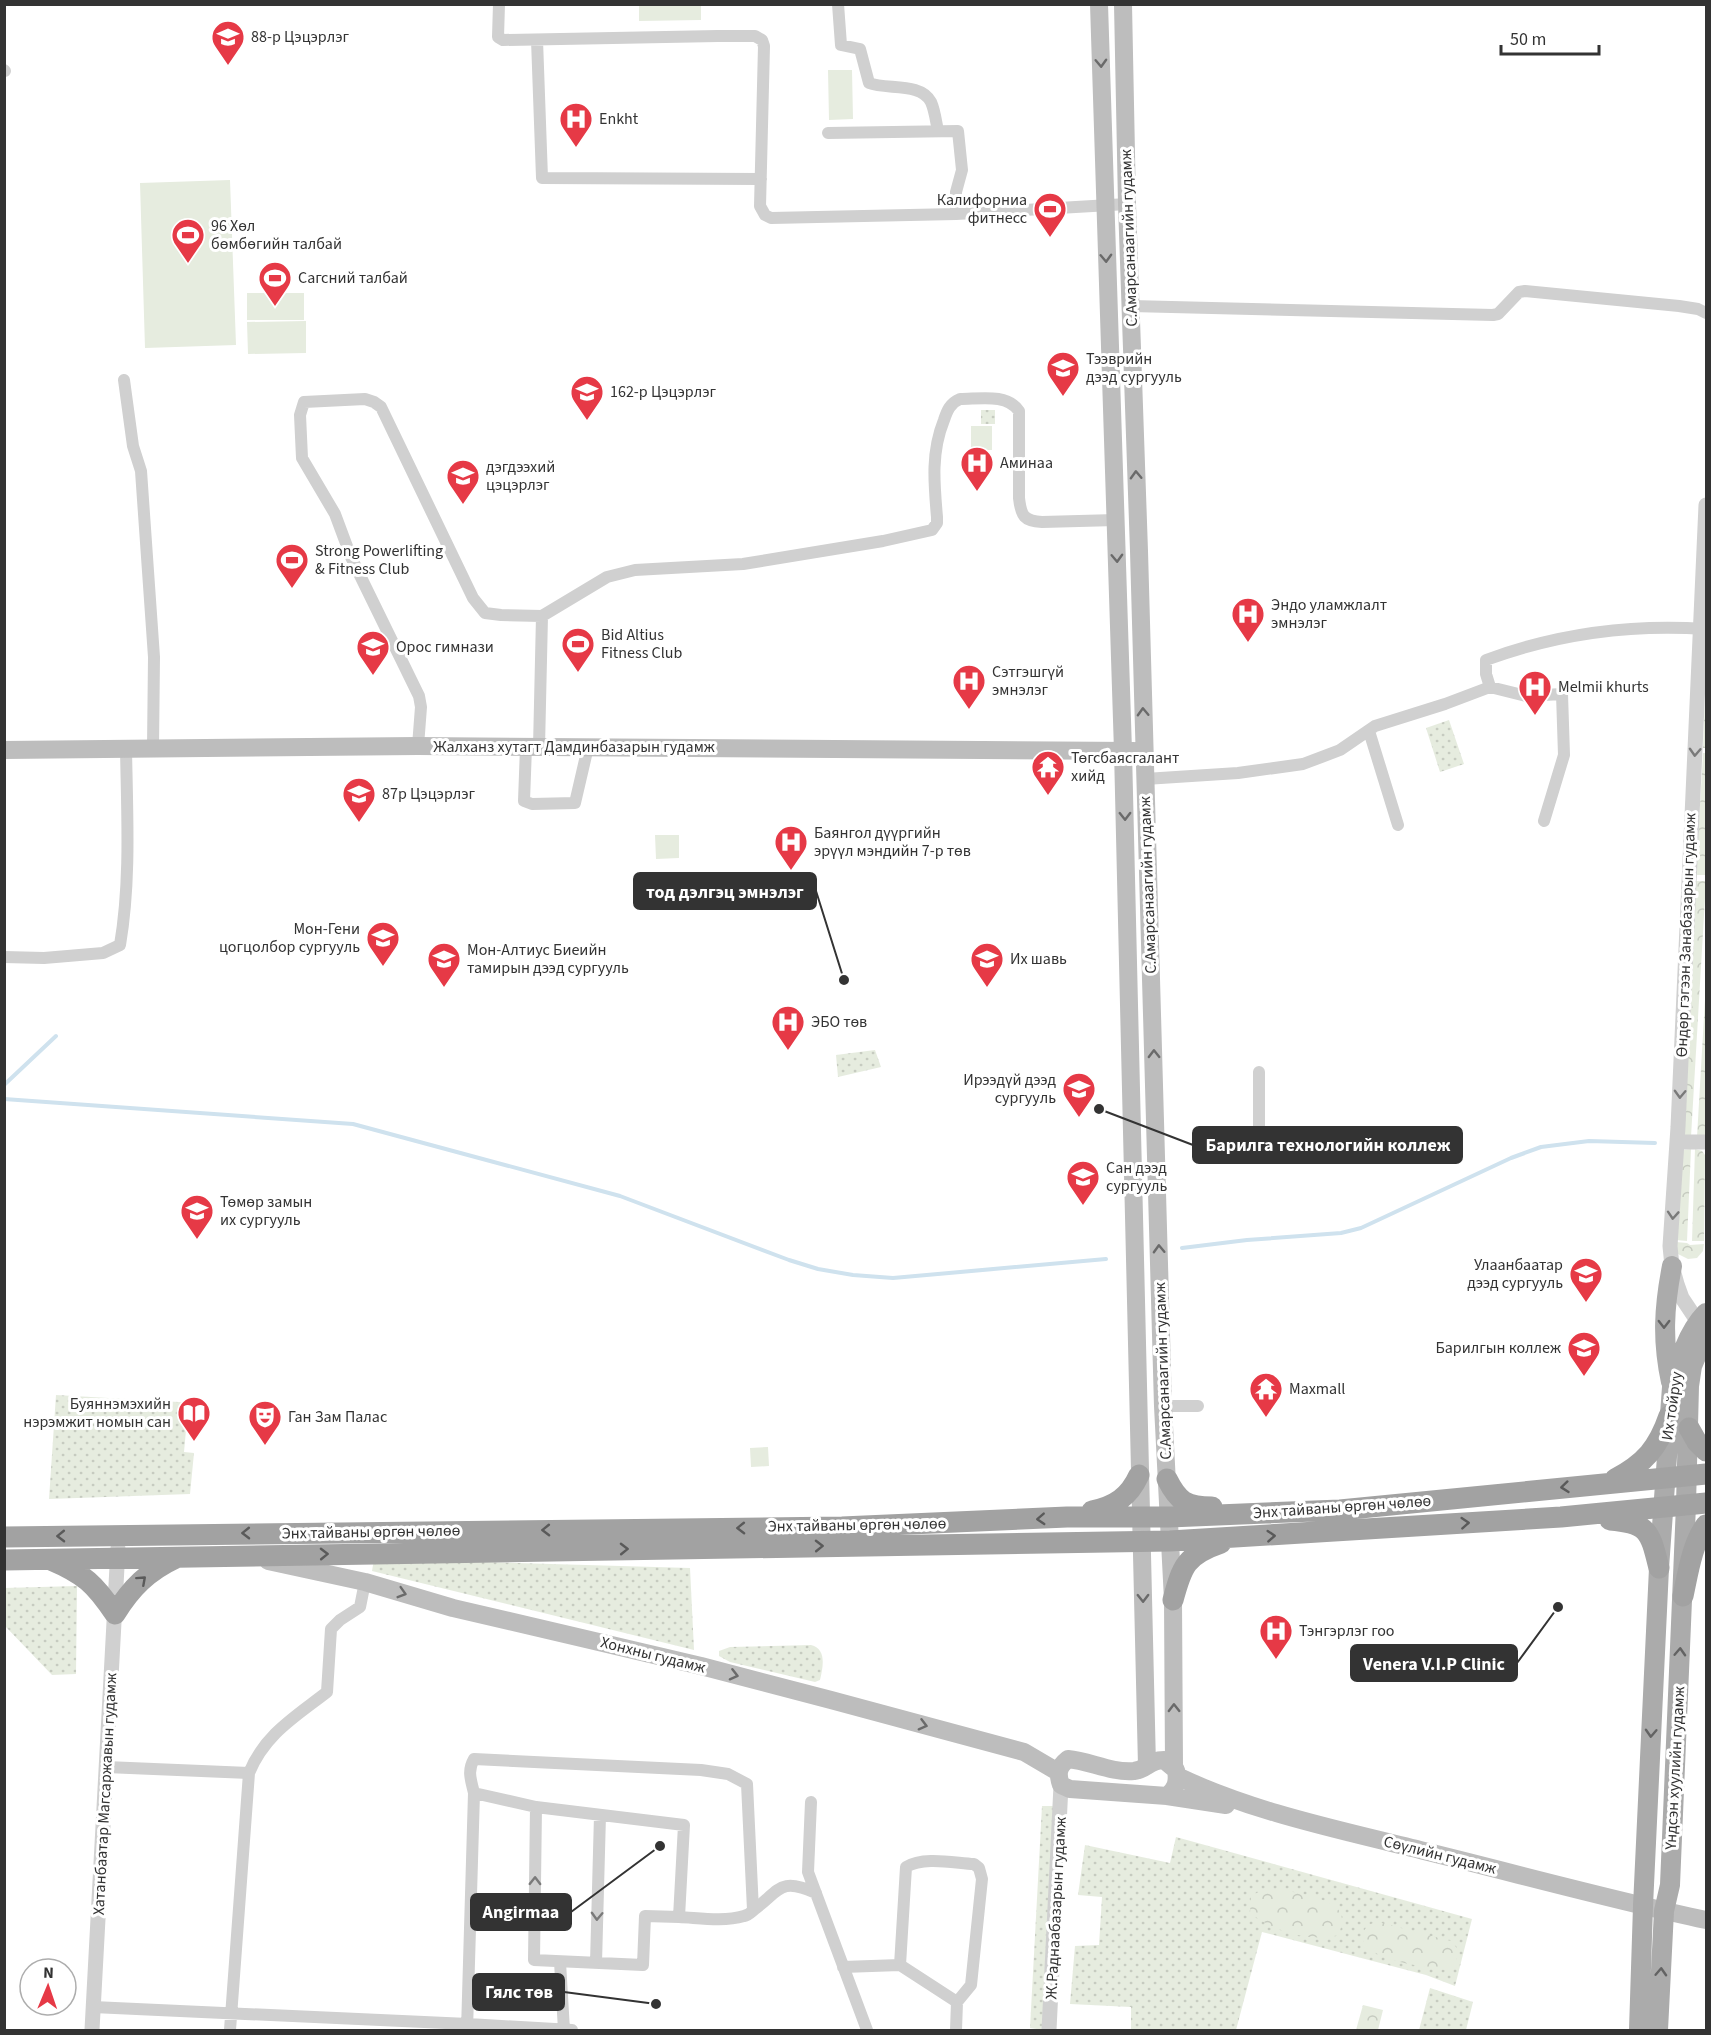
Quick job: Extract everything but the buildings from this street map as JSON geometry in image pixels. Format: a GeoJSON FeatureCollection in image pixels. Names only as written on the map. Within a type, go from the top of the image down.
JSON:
{"type":"FeatureCollection","features":[{"type":"Feature","properties":{"kind":"highway"},"geometry":{"type":"LineString","coordinates":[[1609,1482],[1633,1470],[1649,1455],[1662,1437],[1669,1416]]}},
{"type":"Feature","properties":{"kind":"highway"},"geometry":{"type":"LineString","coordinates":[[1689,1428],[1697,1442],[1707,1451]]}},
{"type":"Feature","properties":{"kind":"highway"},"geometry":{"type":"LineString","coordinates":[[1067,1517],[1110,1507],[1124,1498],[1133,1488],[1139,1475]]}},
{"type":"Feature","properties":{"kind":"highway","name":"Энх тайваны өргөн чөлөө"},"geometry":{"type":"LineString","coordinates":[[4,1537],[842,1527],[1067,1517],[1170,1517],[1340,1510],[1696,1475]]}},
{"type":"Feature","properties":{"kind":"highway"},"geometry":{"type":"LineString","coordinates":[[1167,1479],[1175,1494],[1185,1503],[1197,1507],[1230,1507],[1278,1512]]}},
{"type":"Feature","properties":{"kind":"highway","name":"Энх тайваны өргөн чөлөө"},"geometry":{"type":"LineString","coordinates":[[4,1560],[1170,1541],[1561,1517],[1696,1504]]}},
{"type":"Feature","properties":{"kind":"highway"},"geometry":{"type":"LineString","coordinates":[[1561,1517],[1632,1522],[1642,1527],[1652,1541],[1659,1568]]}},
{"type":"Feature","properties":{"kind":"highway"},"geometry":{"type":"LineString","coordinates":[[1683,1596],[1693,1554],[1701,1532],[1707,1525]]}},
{"type":"Feature","properties":{"kind":"highway"},"geometry":{"type":"LineString","coordinates":[[1173,1600],[1180,1572],[1185,1563],[1206,1548],[1234,1538]]}},
{"type":"Feature","properties":{"kind":"highway"},"geometry":{"type":"LineString","coordinates":[[48,1559],[86,1578],[100,1592],[115,1614],[126,1595],[140,1580],[159,1566],[179,1556]]}},
{"type":"Feature","properties":{"kind":"main road","name":"С.Амарсанаагийн гудамж"},"geometry":{"type":"LineString","coordinates":[[1099,4],[1123,751],[1147,1766]]}},
{"type":"Feature","properties":{"kind":"main road","name":"С.Амарсанаагийн гудамж"},"geometry":{"type":"LineString","coordinates":[[1123,4],[1126,204],[1138,518],[1163,1406],[1173,1600],[1176,1771]]}},
{"type":"Feature","properties":{"kind":"main road"},"geometry":{"type":"LineString","coordinates":[[1116,520],[1138,518]]}},
{"type":"Feature","properties":{"kind":"main road","name":"Жалханз хутагт Дамдинбазарын гудамж"},"geometry":{"type":"LineString","coordinates":[[4,750],[418,746],[1144,751]]}},
{"type":"Feature","properties":{"kind":"main road"},"geometry":{"type":"LineString","coordinates":[[1672,1266],[1664,1319],[1665,1348],[1672,1387]]}},
{"type":"Feature","properties":{"kind":"main road","name":"Их тойруу"},"geometry":{"type":"LineString","coordinates":[[1663,1506],[1672,1387],[1680,1358],[1704,1324]]}},
{"type":"Feature","properties":{"kind":"main road","name":"Их тойруу"},"geometry":{"type":"LineString","coordinates":[[1696,1504],[1696,1475],[1689,1428],[1689,1386],[1704,1324]]}},
{"type":"Feature","properties":{"kind":"main road","name":"Үндсэн хуулийн гудамж"},"geometry":{"type":"LineString","coordinates":[[1658,2031],[1664,1911],[1670,1885],[1683,1596],[1696,1504]]}},
{"type":"Feature","properties":{"kind":"main road","name":"Үндсэн хуулийн гудамж"},"geometry":{"type":"LineString","coordinates":[[1639,2031],[1642,1906],[1663,1506]]}},
{"type":"Feature","properties":{"kind":"main road","name":"Хонхны гудамж"},"geometry":{"type":"LineString","coordinates":[[243,1556],[365,1582],[453,1608],[701,1666],[1013,1749],[1024,1752],[1060,1778]]}},
{"type":"Feature","properties":{"kind":"main road","name":"Сөүлийн гудамж"},"geometry":{"type":"LineString","coordinates":[[1060,1778],[1062,1764],[1068,1759],[1084,1760],[1121,1771],[1133,1771],[1147,1766],[1154,1760],[1164,1760],[1176,1771],[1201,1787],[1261,1809],[1642,1906],[1707,1920]]}},
{"type":"Feature","properties":{"kind":"main road"},"geometry":{"type":"LineString","coordinates":[[1167,1796],[1173,1792],[1177,1783],[1176,1771]]}},
{"type":"Feature","properties":{"kind":"main road"},"geometry":{"type":"LineString","coordinates":[[1060,1778],[1070,1789],[1167,1796],[1261,1809]]}},
{"type":"Feature","properties":{"kind":"street"},"geometry":{"type":"LineString","coordinates":[[500,4],[498,37],[503,40],[718,36],[755,36],[762,40],[764,46],[760,206],[765,216],[771,218],[956,214],[1126,204]]}},
{"type":"Feature","properties":{"kind":"street"},"geometry":{"type":"LineString","coordinates":[[838,4],[841,45],[860,49],[868,83],[925,93],[931,102],[938,131]]}},
{"type":"Feature","properties":{"kind":"street"},"geometry":{"type":"LineString","coordinates":[[537,40],[542,178],[761,179]]}},
{"type":"Feature","properties":{"kind":"street"},"geometry":{"type":"LineString","coordinates":[[828,133],[958,131],[962,170],[956,192],[956,214]]}},
{"type":"Feature","properties":{"kind":"street"},"geometry":{"type":"LineString","coordinates":[[1131,306],[1493,315],[1498,314],[1519,292],[1525,291],[1678,306],[1707,313]]}},
{"type":"Feature","properties":{"kind":"street"},"geometry":{"type":"LineString","coordinates":[[124,380],[133,446],[141,471],[154,657],[153,747]]}},
{"type":"Feature","properties":{"kind":"street"},"geometry":{"type":"LineString","coordinates":[[418,746],[421,707],[419,696],[351,557],[334,514],[302,458],[300,415],[304,402],[365,399],[381,407],[473,598],[485,613],[542,616],[607,577],[635,570],[743,564],[883,541],[932,530],[937,523],[934,460],[936,442],[949,408],[960,399],[1004,399],[1011,402],[1019,411],[1019,498],[1023,517],[1035,522],[1116,520]]}},
{"type":"Feature","properties":{"kind":"street","name":"Өндөр гэгээн Занабазарын гудамж"},"geometry":{"type":"LineString","coordinates":[[1704,1324],[1682,1298],[1672,1266],[1670,1246],[1703,628],[1707,505]]}},
{"type":"Feature","properties":{"kind":"street"},"geometry":{"type":"LineString","coordinates":[[542,616],[532,747],[524,801],[532,804],[575,803],[588,747]]}},
{"type":"Feature","properties":{"kind":"street"},"geometry":{"type":"LineString","coordinates":[[1490,687],[1486,674],[1486,660],[1514,650],[1543,642],[1609,631],[1653,627],[1703,628]]}},
{"type":"Feature","properties":{"kind":"street"},"geometry":{"type":"LineString","coordinates":[[1145,779],[1238,773],[1303,764],[1340,750],[1369,730],[1389,720],[1445,704],[1490,687],[1526,696],[1562,694],[1563,755],[1544,821]]}},
{"type":"Feature","properties":{"kind":"street"},"geometry":{"type":"LineString","coordinates":[[1369,730],[1398,825]]}},
{"type":"Feature","properties":{"kind":"street"},"geometry":{"type":"LineString","coordinates":[[4,957],[44,958],[103,953],[120,945],[126,913],[126,748]]}},
{"type":"Feature","properties":{"kind":"street"},"geometry":{"type":"LineString","coordinates":[[1259,1072],[1259,1130]]}},
{"type":"Feature","properties":{"kind":"street"},"geometry":{"type":"LineString","coordinates":[[1677,1142],[1707,1142]]}},
{"type":"Feature","properties":{"kind":"street"},"geometry":{"type":"LineString","coordinates":[[1163,1406],[1198,1406]]}},
{"type":"Feature","properties":{"kind":"street","name":"Хатанбаатар Магсаржавын гудамж"},"geometry":{"type":"LineString","coordinates":[[92,2031],[118,1557],[117,1535]]}},
{"type":"Feature","properties":{"kind":"street"},"geometry":{"type":"LineString","coordinates":[[230,2031],[249,1773],[256,1756],[266,1742],[280,1728],[327,1692],[331,1629],[360,1607],[365,1582]]}},
{"type":"Feature","properties":{"kind":"street"},"geometry":{"type":"LineString","coordinates":[[467,2027],[474,1793],[469,1774],[474,1758],[702,1770],[728,1774],[747,1784],[753,1910]]}},
{"type":"Feature","properties":{"kind":"street"},"geometry":{"type":"LineString","coordinates":[[106,1767],[249,1773]]}},
{"type":"Feature","properties":{"kind":"street","name":"Ж.Раднаабазарын гудамж"},"geometry":{"type":"LineString","coordinates":[[1049,2031],[1060,1778]]}},
{"type":"Feature","properties":{"kind":"street"},"geometry":{"type":"LineString","coordinates":[[474,1793],[536,1807],[684,1825],[679,1917]]}},
{"type":"Feature","properties":{"kind":"street"},"geometry":{"type":"LineString","coordinates":[[811,1802],[808,1872],[867,2031]]}},
{"type":"Feature","properties":{"kind":"street"},"geometry":{"type":"LineString","coordinates":[[536,1807],[534,1960],[643,1965],[645,1916],[731,1919],[747,1915],[779,1888],[802,1887],[816,1893]]}},
{"type":"Feature","properties":{"kind":"street"},"geometry":{"type":"LineString","coordinates":[[596,1963],[600,1815]]}},
{"type":"Feature","properties":{"kind":"street"},"geometry":{"type":"LineString","coordinates":[[900,1965],[906,1867],[911,1863],[926,1861],[974,1864],[979,1868],[982,1879],[970,1985],[957,2002],[956,2031]]}},
{"type":"Feature","properties":{"kind":"street"},"geometry":{"type":"LineString","coordinates":[[560,1962],[564,2030]]}},
{"type":"Feature","properties":{"kind":"street"},"geometry":{"type":"LineString","coordinates":[[843,1967],[900,1965],[957,2002]]}},
{"type":"Feature","properties":{"kind":"street"},"geometry":{"type":"LineString","coordinates":[[93,2007],[572,2031]]}},
{"type":"Feature","properties":{"kind":"green space"},"geometry":{"type":"Polygon","coordinates":[[[639,5],[701,5],[701,20],[639,21],[639,5]]]}},
{"type":"Feature","properties":{"kind":"green space"},"geometry":{"type":"Polygon","coordinates":[[[828,70],[852,70],[853,119],[829,120],[828,70]]]}},
{"type":"Feature","properties":{"kind":"green space","name":"96 Хөл бөмбөгийн талбай"},"geometry":{"type":"Polygon","coordinates":[[[230,180],[236,345],[145,348],[140,183],[230,180]]]}},
{"type":"Feature","properties":{"kind":"green space","name":"Сагсний талбай"},"geometry":{"type":"Polygon","coordinates":[[[247,293],[304,293],[304,320],[247,320],[247,293]]]}},
{"type":"Feature","properties":{"kind":"green space"},"geometry":{"type":"Polygon","coordinates":[[[306,321],[306,353],[248,354],[247,322],[306,321]]]}},
{"type":"Feature","properties":{"kind":"green space"},"geometry":{"type":"Polygon","coordinates":[[[981,410],[995,410],[995,424],[981,424],[981,410]]]}},
{"type":"Feature","properties":{"kind":"green space"},"geometry":{"type":"Polygon","coordinates":[[[971,426],[992,426],[992,450],[971,450],[971,426]]]}},
{"type":"Feature","properties":{"kind":"green space"},"geometry":{"type":"Polygon","coordinates":[[[1706,670],[1706,748],[1703,748],[1706,670]]]}},
{"type":"Feature","properties":{"kind":"green space"},"geometry":{"type":"Polygon","coordinates":[[[1449,720],[1464,764],[1440,772],[1426,728],[1449,720]]]}},
{"type":"Feature","properties":{"kind":"green space"},"geometry":{"type":"Polygon","coordinates":[[[1703,753],[1706,753],[1706,875],[1696,875],[1703,753]]]}},
{"type":"Feature","properties":{"kind":"green space"},"geometry":{"type":"Polygon","coordinates":[[[655,835],[679,835],[679,858],[656,859],[655,835]]]}},
{"type":"Feature","properties":{"kind":"green space"},"geometry":{"type":"Polygon","coordinates":[[[1696,881],[1706,881],[1691,1137],[1683,1137],[1696,881]]]}},
{"type":"Feature","properties":{"kind":"green space"},"geometry":{"type":"Polygon","coordinates":[[[1706,982],[1706,1136],[1697,1137],[1706,982]]]}},
{"type":"Feature","properties":{"kind":"green space"},"geometry":{"type":"Polygon","coordinates":[[[875,1050],[881,1067],[838,1077],[836,1055],[875,1050]]]}},
{"type":"Feature","properties":{"kind":"green space"},"geometry":{"type":"Polygon","coordinates":[[[1691,1149],[1687,1241],[1676,1240],[1683,1150],[1691,1149]]]}},
{"type":"Feature","properties":{"kind":"green space"},"geometry":{"type":"Polygon","coordinates":[[[1695,1149],[1702,1151],[1705,1155],[1704,1241],[1692,1241],[1695,1149]]]}},
{"type":"Feature","properties":{"kind":"green space"},"geometry":{"type":"Polygon","coordinates":[[[1676,1242],[1690,1245],[1704,1244],[1703,1251],[1697,1258],[1688,1259],[1678,1254],[1676,1242]]]}},
{"type":"Feature","properties":{"kind":"green space"},"geometry":{"type":"Polygon","coordinates":[[[56,1395],[196,1403],[195,1420],[187,1419],[184,1452],[194,1453],[190,1494],[49,1499],[56,1395]]]}},
{"type":"Feature","properties":{"kind":"green space"},"geometry":{"type":"Polygon","coordinates":[[[768,1447],[769,1466],[751,1467],[750,1448],[768,1447]]]}},
{"type":"Feature","properties":{"kind":"green space"},"geometry":{"type":"Polygon","coordinates":[[[374,1559],[690,1568],[694,1650],[372,1571],[374,1559]]]}},
{"type":"Feature","properties":{"kind":"green space"},"geometry":{"type":"Polygon","coordinates":[[[77,1586],[76,1674],[52,1675],[5,1626],[4,1588],[77,1586]]]}},
{"type":"Feature","properties":{"kind":"green space"},"geometry":{"type":"Polygon","coordinates":[[[811,1645],[820,1650],[823,1659],[820,1680],[815,1682],[730,1662],[719,1656],[719,1651],[730,1647],[811,1645]]]}},
{"type":"Feature","properties":{"kind":"green space"},"geometry":{"type":"Polygon","coordinates":[[[1042,1806],[1058,1806],[1043,2030],[1030,2028],[1042,1806]]]}},
{"type":"Feature","properties":{"kind":"green space"},"geometry":{"type":"Polygon","coordinates":[[[1176,1837],[1472,1919],[1455,1986],[1426,1975],[1262,1932],[1236,2030],[1131,2030],[1131,2007],[1070,2004],[1075,1946],[1099,1945],[1102,1897],[1078,1895],[1085,1845],[1170,1863],[1176,1837]]]}},
{"type":"Feature","properties":{"kind":"green space"},"geometry":{"type":"Polygon","coordinates":[[[1266,1888],[1306,1895],[1335,1906],[1342,1918],[1339,1935],[1316,1937],[1292,1934],[1259,1919],[1250,1913],[1251,1896],[1266,1888]]]}},
{"type":"Feature","properties":{"kind":"green space"},"geometry":{"type":"Polygon","coordinates":[[[1378,1922],[1451,1941],[1456,1947],[1457,1963],[1453,1969],[1446,1970],[1399,1962],[1372,1951],[1364,1943],[1363,1934],[1368,1926],[1378,1922]]]}},
{"type":"Feature","properties":{"kind":"green space"},"geometry":{"type":"Polygon","coordinates":[[[1430,1988],[1473,2002],[1466,2030],[1419,2030],[1430,1988]]]}},
{"type":"Feature","properties":{"kind":"green space"},"geometry":{"type":"Polygon","coordinates":[[[1363,2005],[1383,2010],[1378,2030],[1356,2030],[1363,2005]]]}},
{"type":"Feature","properties":{"kind":"waterway"},"geometry":{"type":"LineString","coordinates":[[4,1085],[56,1036]]}},
{"type":"Feature","properties":{"kind":"waterway"},"geometry":{"type":"LineString","coordinates":[[4,1099],[353,1124],[620,1196],[789,1260],[818,1269],[853,1275],[893,1278],[1106,1259]]}},
{"type":"Feature","properties":{"kind":"waterway"},"geometry":{"type":"LineString","coordinates":[[1182,1248],[1247,1240],[1341,1233],[1361,1228],[1511,1158],[1541,1147],[1589,1141],[1655,1143]]}},
{"type":"Feature","properties":{"kind":"place","name":"88-р Цэцэрлэг"},"geometry":{"type":"Point","coordinates":[228,66]}},
{"type":"Feature","properties":{"kind":"place","name":"Enkht"},"geometry":{"type":"Point","coordinates":[576,148]}},
{"type":"Feature","properties":{"kind":"place","name":"Калифорниа фитнесс"},"geometry":{"type":"Point","coordinates":[1050,238]}},
{"type":"Feature","properties":{"kind":"place","name":"96 Хөл бөмбөгийн талбай"},"geometry":{"type":"Point","coordinates":[188,264]}},
{"type":"Feature","properties":{"kind":"place","name":"Сагсний талбай"},"geometry":{"type":"Point","coordinates":[275,307]}},
{"type":"Feature","properties":{"kind":"place","name":"Тээврийн дээд сургууль"},"geometry":{"type":"Point","coordinates":[1063,397]}},
{"type":"Feature","properties":{"kind":"place","name":"162-р Цэцэрлэг"},"geometry":{"type":"Point","coordinates":[587,421]}},
{"type":"Feature","properties":{"kind":"place","name":"Аминаа"},"geometry":{"type":"Point","coordinates":[977,492]}},
{"type":"Feature","properties":{"kind":"place","name":"дэгдээхий цэцэрлэг"},"geometry":{"type":"Point","coordinates":[463,505]}},
{"type":"Feature","properties":{"kind":"place","name":"Strong Powerlifting & Fitness Club"},"geometry":{"type":"Point","coordinates":[292,589]}},
{"type":"Feature","properties":{"kind":"place","name":"Эндо уламжлалт эмнэлэг"},"geometry":{"type":"Point","coordinates":[1248,643]}},
{"type":"Feature","properties":{"kind":"place","name":"Bid Altius Fitness Club"},"geometry":{"type":"Point","coordinates":[578,673]}},
{"type":"Feature","properties":{"kind":"place","name":"Орос гимнази"},"geometry":{"type":"Point","coordinates":[373,676]}},
{"type":"Feature","properties":{"kind":"place","name":"Сэтгэшгүй эмнэлэг"},"geometry":{"type":"Point","coordinates":[969,710]}},
{"type":"Feature","properties":{"kind":"place","name":"Melmii khurts"},"geometry":{"type":"Point","coordinates":[1535,716]}},
{"type":"Feature","properties":{"kind":"place","name":"Төгсбаясгалант хийд"},"geometry":{"type":"Point","coordinates":[1048,796]}},
{"type":"Feature","properties":{"kind":"place","name":"87р Цэцэрлэг"},"geometry":{"type":"Point","coordinates":[359,823]}},
{"type":"Feature","properties":{"kind":"place","name":"Баянгол дүүргийн эрүүл мэндийн 7-р төв"},"geometry":{"type":"Point","coordinates":[791,871]}},
{"type":"Feature","properties":{"kind":"place","name":"Мон-Гени цогцолбор сургууль"},"geometry":{"type":"Point","coordinates":[383,967]}},
{"type":"Feature","properties":{"kind":"place","name":"тод дэлгэц эмнэлэг"},"geometry":{"type":"Point","coordinates":[844,980]}},
{"type":"Feature","properties":{"kind":"place","name":"Мон-Алтиус Биеийн тамирын дээд сургууль"},"geometry":{"type":"Point","coordinates":[444,988]}},
{"type":"Feature","properties":{"kind":"place","name":"Их шавь"},"geometry":{"type":"Point","coordinates":[987,988]}},
{"type":"Feature","properties":{"kind":"place","name":"ЭБО төв"},"geometry":{"type":"Point","coordinates":[788,1051]}},
{"type":"Feature","properties":{"kind":"place","name":"Барилга технологийн коллеж"},"geometry":{"type":"Point","coordinates":[1099,1109]}},
{"type":"Feature","properties":{"kind":"place","name":"Ирээдүй дээд сургууль"},"geometry":{"type":"Point","coordinates":[1079,1118]}},
{"type":"Feature","properties":{"kind":"place","name":"Сан дээд сургууль"},"geometry":{"type":"Point","coordinates":[1083,1206]}},
{"type":"Feature","properties":{"kind":"place","name":"Төмөр замын их сургууль"},"geometry":{"type":"Point","coordinates":[197,1240]}},
{"type":"Feature","properties":{"kind":"place","name":"Улаанбаатар дээд сургууль"},"geometry":{"type":"Point","coordinates":[1586,1303]}},
{"type":"Feature","properties":{"kind":"place","name":"Барилгын коллеж"},"geometry":{"type":"Point","coordinates":[1584,1377]}},
{"type":"Feature","properties":{"kind":"place","name":"Maxmall"},"geometry":{"type":"Point","coordinates":[1266,1418]}},
{"type":"Feature","properties":{"kind":"place","name":"Буяннэмэхийн нэрэмжит номын сан"},"geometry":{"type":"Point","coordinates":[194,1442]}},
{"type":"Feature","properties":{"kind":"place","name":"Ган Зам Палас"},"geometry":{"type":"Point","coordinates":[265,1446]}},
{"type":"Feature","properties":{"kind":"place","name":"Venera V.I.P Clinic"},"geometry":{"type":"Point","coordinates":[1558,1607]}},
{"type":"Feature","properties":{"kind":"place","name":"Тэнгэрлэг гоо"},"geometry":{"type":"Point","coordinates":[1276,1660]}},
{"type":"Feature","properties":{"kind":"place","name":"Angirmaa"},"geometry":{"type":"Point","coordinates":[660,1846]}},
{"type":"Feature","properties":{"kind":"place","name":"Гялс төв"},"geometry":{"type":"Point","coordinates":[656,2004]}}]}
